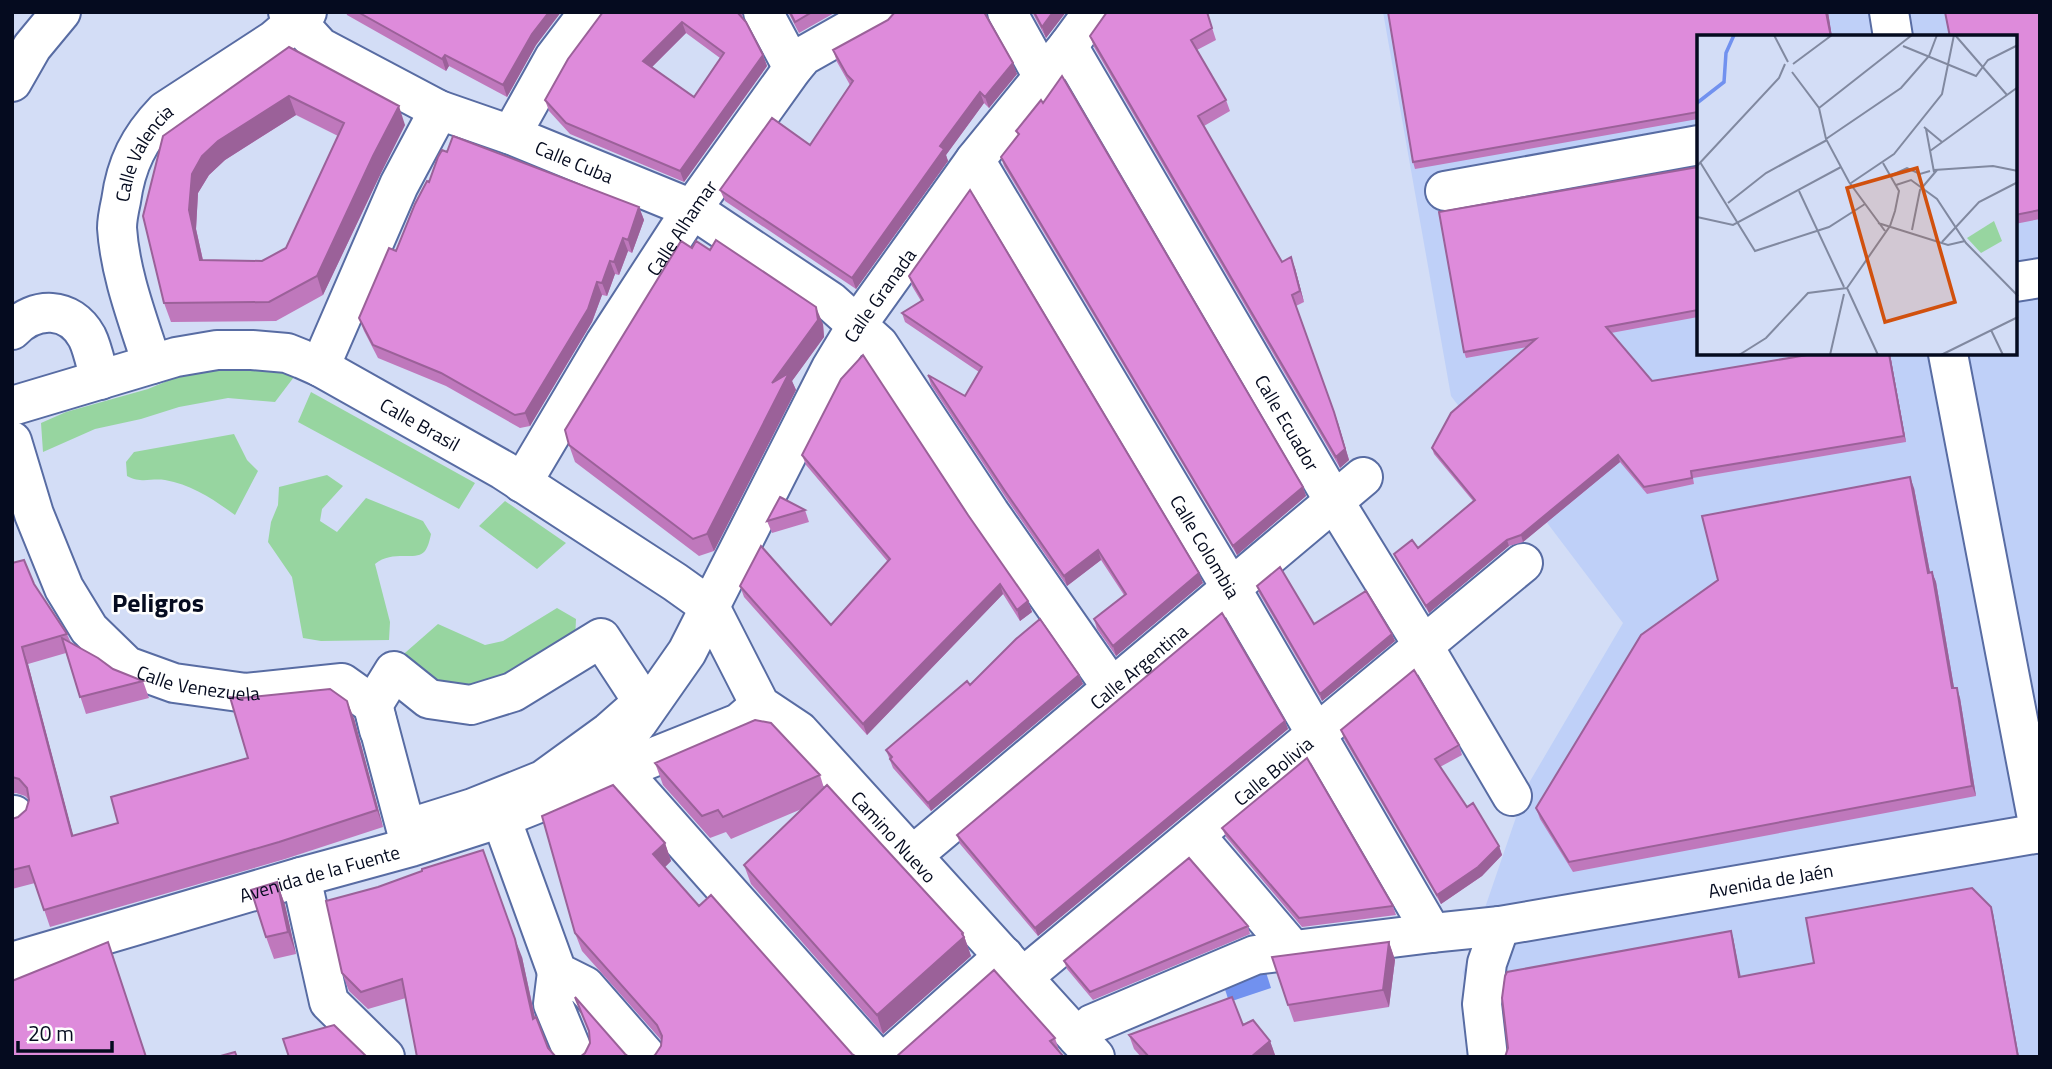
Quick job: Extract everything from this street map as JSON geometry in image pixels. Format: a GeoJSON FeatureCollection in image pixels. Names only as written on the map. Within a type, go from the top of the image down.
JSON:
{"type":"FeatureCollection","features":[{"type":"Feature","properties":{"kind":"street"},"geometry":{"type":"LineString","coordinates":[[12,82],[32,47],[61,12]]}},
{"type":"Feature","properties":{"kind":"street"},"geometry":{"type":"LineString","coordinates":[[511,135],[554,58],[589,12]]}},
{"type":"Feature","properties":{"kind":"street"},"geometry":{"type":"LineString","coordinates":[[763,12],[793,68]]}},
{"type":"Feature","properties":{"kind":"street","name":"Calle Alhamar"},"geometry":{"type":"LineString","coordinates":[[523,483],[605,343],[692,209],[793,68],[803,55],[881,12]]}},
{"type":"Feature","properties":{"kind":"street"},"geometry":{"type":"LineString","coordinates":[[1007,12],[1043,77]]}},
{"type":"Feature","properties":{"kind":"street","name":"Calle Granada"},"geometry":{"type":"LineString","coordinates":[[709,607],[831,368],[857,325],[975,160],[1093,12]]}},
{"type":"Feature","properties":{"kind":"street"},"geometry":{"type":"LineString","coordinates":[[1889,12],[1893,35]]}},
{"type":"Feature","properties":{"kind":"street","name":"Calle Cuba"},"geometry":{"type":"LineString","coordinates":[[297,15],[320,47],[439,110],[511,135],[692,209],[830,301],[879,345],[990,513],[1112,688]]}},
{"type":"Feature","properties":{"kind":"street","name":"Calle Valencia"},"geometry":{"type":"LineString","coordinates":[[152,364],[125,276],[117,226],[130,161],[150,126],[165,111],[274,40],[297,15]]}},
{"type":"Feature","properties":{"kind":"street","name":"Calle Ecuador"},"geometry":{"type":"LineString","coordinates":[[1068,46],[1334,501],[1512,796]]}},
{"type":"Feature","properties":{"kind":"street"},"geometry":{"type":"LineString","coordinates":[[320,367],[398,186],[439,110]]}},
{"type":"Feature","properties":{"kind":"street"},"geometry":{"type":"LineString","coordinates":[[1445,191],[1697,145]]}},
{"type":"Feature","properties":{"kind":"street","name":"Calle Colombia"},"geometry":{"type":"LineString","coordinates":[[975,160],[1231,588],[1432,933]]}},
{"type":"Feature","properties":{"kind":"street"},"geometry":{"type":"LineString","coordinates":[[2017,282],[2040,278]]}},
{"type":"Feature","properties":{"kind":"street"},"geometry":{"type":"LineString","coordinates":[[12,330],[21,321],[48,311],[70,317],[86,337],[100,380]]}},
{"type":"Feature","properties":{"kind":"street","name":"Calle Brasil"},"geometry":{"type":"LineString","coordinates":[[12,406],[176,356],[217,350],[287,353],[320,367],[523,483],[709,607]]}},
{"type":"Feature","properties":{"kind":"street"},"geometry":{"type":"LineString","coordinates":[[1948,355],[2040,834]]}},
{"type":"Feature","properties":{"kind":"street","name":"Calle Venezuela"},"geometry":{"type":"LineString","coordinates":[[12,441],[34,514],[64,588],[89,629],[127,666],[174,683],[246,693],[342,683],[373,705]]}},
{"type":"Feature","properties":{"kind":"street","name":"Calle Argentina"},"geometry":{"type":"LineString","coordinates":[[913,855],[1363,477]]}},
{"type":"Feature","properties":{"kind":"street","name":"Calle Bolivia"},"geometry":{"type":"LineString","coordinates":[[890,1057],[1195,835],[1523,564]]}},
{"type":"Feature","properties":{"kind":"street"},"geometry":{"type":"LineString","coordinates":[[709,607],[687,652],[616,750],[621,771],[874,1057]]}},
{"type":"Feature","properties":{"kind":"street","name":"Camino Nuevo"},"geometry":{"type":"LineString","coordinates":[[709,607],[760,705],[799,731],[1087,1050]]}},
{"type":"Feature","properties":{"kind":"street"},"geometry":{"type":"LineString","coordinates":[[601,638],[643,702],[609,732],[543,780],[408,838],[390,778],[373,705],[394,671],[429,699],[471,705],[513,692],[601,638]]}},
{"type":"Feature","properties":{"kind":"street","name":"Avenida de la Fuente"},"geometry":{"type":"LineString","coordinates":[[12,962],[301,877],[408,838],[500,818],[739,723],[760,705]]}},
{"type":"Feature","properties":{"kind":"street"},"geometry":{"type":"LineString","coordinates":[[500,818],[557,972],[553,1003],[575,1057]]}},
{"type":"Feature","properties":{"kind":"street","name":"Avenida de Jaén"},"geometry":{"type":"LineString","coordinates":[[1087,1050],[1093,1024],[1255,955],[1500,926],[2040,834]]}},
{"type":"Feature","properties":{"kind":"street"},"geometry":{"type":"LineString","coordinates":[[1195,835],[1293,950]]}},
{"type":"Feature","properties":{"kind":"street"},"geometry":{"type":"LineString","coordinates":[[301,877],[329,1002],[385,1057]]}},
{"type":"Feature","properties":{"kind":"street"},"geometry":{"type":"LineString","coordinates":[[1488,1057],[1482,1004],[1487,963],[1500,926]]}},
{"type":"Feature","properties":{"kind":"street"},"geometry":{"type":"LineString","coordinates":[[557,972],[584,986],[647,1057]]}},
{"type":"Feature","properties":{"kind":"shaded area"},"geometry":{"type":"Polygon","coordinates":[[[1383,12],[2040,12],[2040,1057],[1479,1057],[1463,972],[1526,788],[1623,623],[1451,396],[1383,12]]]}},
{"type":"Feature","properties":{"kind":"green space"},"geometry":{"type":"Polygon","coordinates":[[[248,368],[297,373],[275,402],[228,398],[179,407],[95,429],[43,452],[41,423],[66,412],[148,389],[196,369],[248,368]]]}},
{"type":"Feature","properties":{"kind":"green space"},"geometry":{"type":"Polygon","coordinates":[[[311,392],[475,483],[459,509],[298,422],[311,392]]]}},
{"type":"Feature","properties":{"kind":"green space"},"geometry":{"type":"Polygon","coordinates":[[[234,434],[247,460],[258,471],[235,515],[184,485],[127,476],[126,462],[134,452],[234,434]]]}},
{"type":"Feature","properties":{"kind":"green space"},"geometry":{"type":"Polygon","coordinates":[[[327,475],[343,486],[322,509],[320,521],[337,532],[366,498],[423,521],[431,534],[425,551],[421,554],[389,557],[375,564],[390,622],[389,640],[321,641],[303,638],[292,577],[268,542],[271,522],[278,505],[279,487],[327,475]]]}},
{"type":"Feature","properties":{"kind":"green space"},"geometry":{"type":"Polygon","coordinates":[[[505,501],[566,543],[537,569],[479,526],[505,501]]]}},
{"type":"Feature","properties":{"kind":"green space"},"geometry":{"type":"Polygon","coordinates":[[[557,608],[576,619],[575,642],[481,693],[445,686],[398,659],[438,624],[485,645],[503,641],[557,608]]]}},
{"type":"Feature","properties":{"kind":"water"},"geometry":{"type":"Polygon","coordinates":[[[1265,969],[1271,988],[1229,1002],[1223,983],[1265,969]]]}},
{"type":"Feature","properties":{"kind":"building"},"geometry":{"type":"Polygon","coordinates":[[[358,12],[549,12],[532,34],[503,85],[445,55],[442,59],[358,12]]]}},
{"type":"Feature","properties":{"kind":"building"},"geometry":{"type":"Polygon","coordinates":[[[603,12],[737,12],[746,22],[763,55],[680,171],[566,123],[545,100],[568,59],[603,12]],[[682,22],[643,61],[694,97],[724,53],[682,22]]]}},
{"type":"Feature","properties":{"kind":"building"},"geometry":{"type":"Polygon","coordinates":[[[790,12],[812,12],[795,22],[790,12]]]}},
{"type":"Feature","properties":{"kind":"building"},"geometry":{"type":"Polygon","coordinates":[[[895,12],[984,12],[1013,63],[985,97],[980,92],[940,146],[944,149],[852,278],[720,190],[772,118],[810,145],[853,81],[833,50],[888,20],[895,12]]]}},
{"type":"Feature","properties":{"kind":"building"},"geometry":{"type":"Polygon","coordinates":[[[1034,12],[1053,12],[1042,27],[1034,12]]]}},
{"type":"Feature","properties":{"kind":"building"},"geometry":{"type":"Polygon","coordinates":[[[1107,12],[1207,12],[1212,28],[1191,40],[1226,100],[1198,116],[1282,262],[1291,257],[1300,291],[1292,295],[1345,449],[1336,457],[1090,36],[1107,12]]]}},
{"type":"Feature","properties":{"kind":"building"},"geometry":{"type":"Polygon","coordinates":[[[1388,12],[1826,12],[1831,35],[1697,35],[1697,112],[1413,162],[1388,12]]]}},
{"type":"Feature","properties":{"kind":"building"},"geometry":{"type":"Polygon","coordinates":[[[1945,12],[2040,12],[2040,210],[2017,215],[2017,35],[1950,35],[1945,12]]]}},
{"type":"Feature","properties":{"kind":"building"},"geometry":{"type":"Polygon","coordinates":[[[289,47],[399,106],[317,276],[269,302],[164,303],[143,216],[163,136],[289,47]],[[289,96],[218,141],[202,156],[192,174],[189,210],[200,260],[262,261],[286,248],[344,123],[289,96]]]}},
{"type":"Feature","properties":{"kind":"building"},"geometry":{"type":"Polygon","coordinates":[[[1062,76],[1303,487],[1233,546],[1001,157],[1019,134],[1016,131],[1041,100],[1043,103],[1062,76]]]}},
{"type":"Feature","properties":{"kind":"building"},"geometry":{"type":"Polygon","coordinates":[[[453,136],[639,207],[628,240],[623,238],[602,283],[597,282],[588,309],[525,413],[515,415],[441,373],[373,345],[359,318],[389,248],[396,251],[438,157],[442,150],[447,152],[453,136]]]}},
{"type":"Feature","properties":{"kind":"building"},"geometry":{"type":"Polygon","coordinates":[[[1697,167],[1697,310],[1606,327],[1652,381],[1807,355],[1889,355],[1904,436],[1691,471],[1692,478],[1644,487],[1618,455],[1521,535],[1507,540],[1426,606],[1394,554],[1412,540],[1418,548],[1475,500],[1432,448],[1451,413],[1536,339],[1464,352],[1439,212],[1697,167]]]}},
{"type":"Feature","properties":{"kind":"building"},"geometry":{"type":"Polygon","coordinates":[[[970,190],[1199,573],[1113,646],[1094,619],[1126,594],[1098,550],[1064,576],[928,375],[965,396],[982,367],[902,313],[923,300],[909,276],[970,190]]]}},
{"type":"Feature","properties":{"kind":"building"},"geometry":{"type":"Polygon","coordinates":[[[716,240],[816,307],[818,320],[772,383],[789,373],[707,534],[693,539],[569,445],[565,430],[681,241],[692,248],[696,241],[710,250],[716,240]]]}},
{"type":"Feature","properties":{"kind":"building"},"geometry":{"type":"Polygon","coordinates":[[[863,355],[1028,601],[1017,610],[1000,584],[863,724],[740,586],[761,546],[831,625],[890,559],[802,455],[841,379],[863,355]]]}},
{"type":"Feature","properties":{"kind":"building"},"geometry":{"type":"Polygon","coordinates":[[[1910,477],[1928,573],[1932,572],[1952,688],[1957,688],[1972,786],[1569,862],[1536,808],[1641,635],[1718,580],[1702,516],[1910,477]]]}},
{"type":"Feature","properties":{"kind":"building"},"geometry":{"type":"Polygon","coordinates":[[[780,497],[805,510],[767,521],[780,497]]]}},
{"type":"Feature","properties":{"kind":"building"},"geometry":{"type":"Polygon","coordinates":[[[24,560],[34,584],[67,634],[22,647],[72,836],[118,823],[111,797],[248,758],[230,697],[330,689],[347,701],[377,810],[279,842],[44,910],[29,866],[12,870],[12,819],[26,810],[29,800],[27,788],[19,779],[12,777],[12,563],[24,560]]]}},
{"type":"Feature","properties":{"kind":"building"},"geometry":{"type":"Polygon","coordinates":[[[1280,567],[1314,624],[1366,591],[1392,634],[1320,694],[1257,586],[1280,567]]]}},
{"type":"Feature","properties":{"kind":"building"},"geometry":{"type":"Polygon","coordinates":[[[1222,613],[1285,721],[1035,928],[957,835],[1222,613]]]}},
{"type":"Feature","properties":{"kind":"building"},"geometry":{"type":"Polygon","coordinates":[[[1040,619],[1079,675],[928,803],[890,759],[892,757],[886,750],[967,681],[970,685],[1040,619]]]}},
{"type":"Feature","properties":{"kind":"building"},"geometry":{"type":"Polygon","coordinates":[[[62,638],[113,669],[143,681],[80,697],[62,638]]]}},
{"type":"Feature","properties":{"kind":"building"},"geometry":{"type":"Polygon","coordinates":[[[1414,670],[1459,745],[1435,759],[1467,807],[1473,803],[1499,846],[1478,867],[1437,895],[1341,730],[1414,670]]]}},
{"type":"Feature","properties":{"kind":"building"},"geometry":{"type":"Polygon","coordinates":[[[755,720],[771,723],[820,775],[723,817],[718,810],[702,816],[655,763],[755,720]]]}},
{"type":"Feature","properties":{"kind":"building"},"geometry":{"type":"Polygon","coordinates":[[[1307,758],[1393,906],[1299,918],[1222,828],[1307,758]]]}},
{"type":"Feature","properties":{"kind":"building"},"geometry":{"type":"Polygon","coordinates":[[[613,785],[665,843],[653,854],[699,906],[711,895],[857,1057],[652,1057],[661,1046],[662,1036],[657,1025],[575,933],[542,816],[613,785]]]}},
{"type":"Feature","properties":{"kind":"building"},"geometry":{"type":"Polygon","coordinates":[[[827,785],[964,937],[877,1015],[744,865],[827,785]]]}},
{"type":"Feature","properties":{"kind":"building"},"geometry":{"type":"Polygon","coordinates":[[[483,850],[515,939],[533,1019],[536,1017],[548,1048],[556,1057],[417,1057],[402,979],[361,992],[342,973],[326,901],[378,887],[422,869],[483,850]]]}},
{"type":"Feature","properties":{"kind":"building"},"geometry":{"type":"Polygon","coordinates":[[[1189,858],[1248,926],[1090,992],[1064,961],[1189,858]]]}},
{"type":"Feature","properties":{"kind":"building"},"geometry":{"type":"Polygon","coordinates":[[[277,882],[288,932],[266,937],[251,890],[277,882]]]}},
{"type":"Feature","properties":{"kind":"building"},"geometry":{"type":"Polygon","coordinates":[[[1972,888],[1991,907],[2018,1057],[1505,1057],[1508,1048],[1502,998],[1507,972],[1731,931],[1739,977],[1814,963],[1806,918],[1972,888]]]}},
{"type":"Feature","properties":{"kind":"building"},"geometry":{"type":"Polygon","coordinates":[[[108,942],[146,1057],[12,1057],[12,981],[108,942]]]}},
{"type":"Feature","properties":{"kind":"building"},"geometry":{"type":"Polygon","coordinates":[[[1389,942],[1383,990],[1288,1005],[1272,957],[1389,942]]]}},
{"type":"Feature","properties":{"kind":"building"},"geometry":{"type":"Polygon","coordinates":[[[994,970],[1055,1038],[1050,1041],[1064,1057],[896,1057],[994,970]]]}},
{"type":"Feature","properties":{"kind":"building"},"geometry":{"type":"Polygon","coordinates":[[[575,997],[629,1057],[580,1057],[590,1043],[589,1031],[575,997]]]}},
{"type":"Feature","properties":{"kind":"building"},"geometry":{"type":"Polygon","coordinates":[[[1232,997],[1243,1025],[1253,1020],[1270,1041],[1251,1057],[1149,1057],[1129,1035],[1232,997]]]}},
{"type":"Feature","properties":{"kind":"building"},"geometry":{"type":"Polygon","coordinates":[[[334,1025],[367,1057],[289,1057],[283,1039],[334,1025]]]}},
{"type":"Feature","properties":{"kind":"building"},"geometry":{"type":"Polygon","coordinates":[[[235,1052],[237,1057],[217,1057],[235,1052]]]}},
{"type":"Feature","properties":{"kind":"district","name":"Peligros"},"geometry":{"type":"Point","coordinates":[158,602]}}]}
